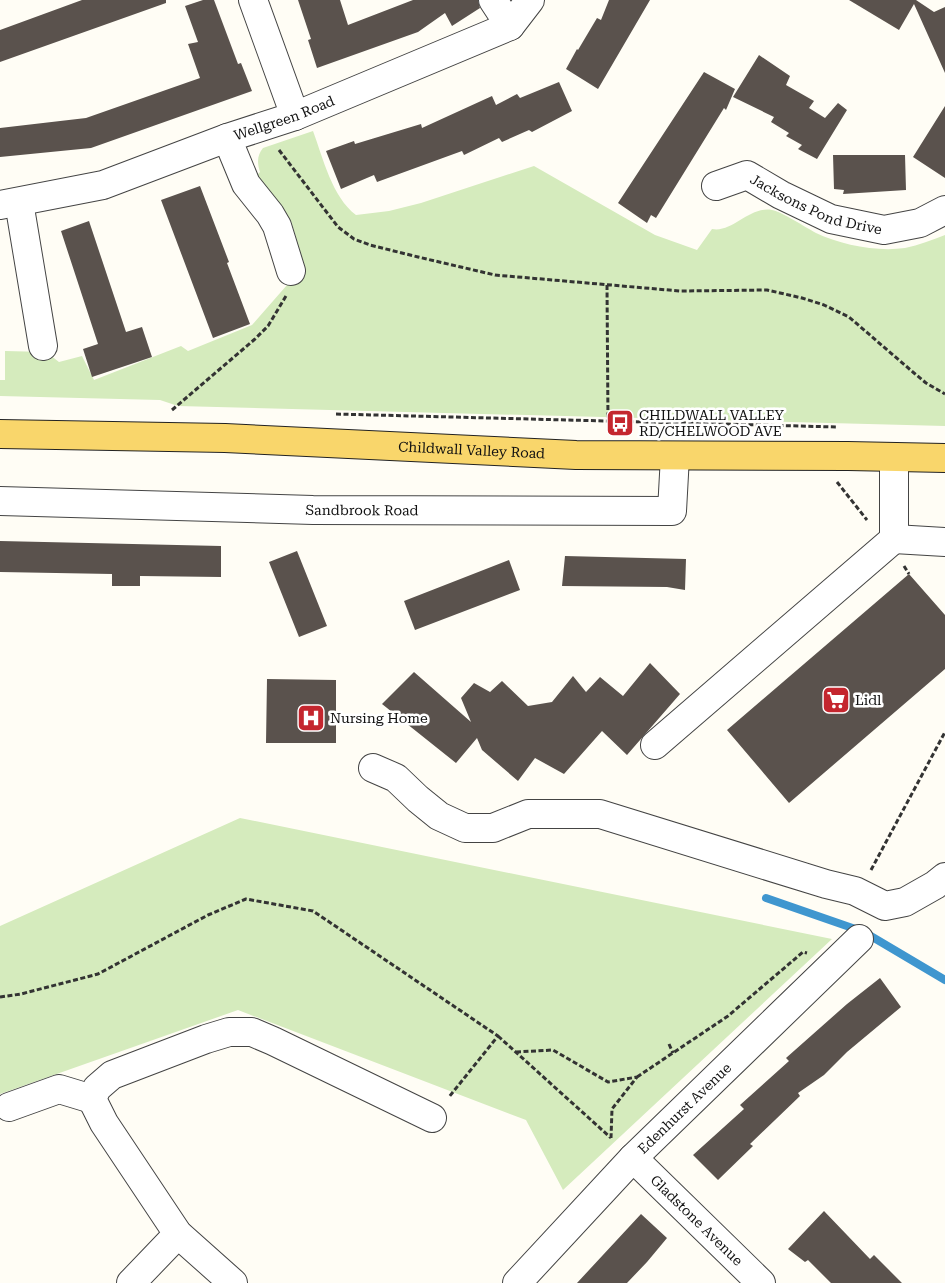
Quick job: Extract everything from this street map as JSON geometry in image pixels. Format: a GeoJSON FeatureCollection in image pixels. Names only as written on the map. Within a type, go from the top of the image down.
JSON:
{"type":"FeatureCollection","features":[{"type":"Feature","properties":{"kind":"main road","name":"Childwall Valley Road"},"geometry":{"type":"LineString","coordinates":[[0,434],[226,438],[566,455],[945,458]]}},
{"type":"Feature","properties":{"kind":"street"},"geometry":{"type":"LineString","coordinates":[[254,0],[295,116]]}},
{"type":"Feature","properties":{"kind":"street"},"geometry":{"type":"LineString","coordinates":[[493,0],[510,26]]}},
{"type":"Feature","properties":{"kind":"street","name":"Wellgreen Road"},"geometry":{"type":"LineString","coordinates":[[43,346],[10,204],[103,185],[228,138],[295,116],[510,26],[530,0]]}},
{"type":"Feature","properties":{"kind":"street"},"geometry":{"type":"LineString","coordinates":[[228,138],[246,184],[277,226],[291,271]]}},
{"type":"Feature","properties":{"kind":"street","name":"Jacksons Pond Drive"},"geometry":{"type":"LineString","coordinates":[[716,186],[747,175],[781,195],[831,219],[884,230],[920,223],[945,210]]}},
{"type":"Feature","properties":{"kind":"street","name":"Sandbrook Road"},"geometry":{"type":"LineString","coordinates":[[0,501],[313,510],[672,511],[675,456]]}},
{"type":"Feature","properties":{"kind":"street"},"geometry":{"type":"LineString","coordinates":[[890,542],[894,457]]}},
{"type":"Feature","properties":{"kind":"street"},"geometry":{"type":"LineString","coordinates":[[655,745],[890,542],[945,542]]}},
{"type":"Feature","properties":{"kind":"street"},"geometry":{"type":"LineString","coordinates":[[373,768],[396,778],[439,816],[465,828],[493,828],[528,814],[600,814],[816,881],[855,891],[885,906],[905,902],[945,877]]}},
{"type":"Feature","properties":{"kind":"street","name":"Edenhurst Avenue"},"geometry":{"type":"LineString","coordinates":[[517,1283],[633,1158],[859,939]]}},
{"type":"Feature","properties":{"kind":"street"},"geometry":{"type":"LineString","coordinates":[[92,1099],[97,1088],[112,1075],[206,1039],[229,1032],[252,1032],[432,1118]]}},
{"type":"Feature","properties":{"kind":"street"},"geometry":{"type":"LineString","coordinates":[[9,1107],[59,1089],[92,1099],[104,1123],[178,1234],[233,1283]]}},
{"type":"Feature","properties":{"kind":"street","name":"Gladstone Avenue"},"geometry":{"type":"LineString","coordinates":[[633,1158],[761,1283]]}},
{"type":"Feature","properties":{"kind":"street"},"geometry":{"type":"LineString","coordinates":[[131,1283],[178,1234]]}},
{"type":"Feature","properties":{"kind":"path"},"geometry":{"type":"LineString","coordinates":[[267,125],[278,149],[338,227],[354,239],[418,258],[495,275],[680,291],[767,290],[814,301],[849,316],[926,383],[945,394]]}},
{"type":"Feature","properties":{"kind":"path"},"geometry":{"type":"LineString","coordinates":[[172,410],[243,351],[268,326],[285,299],[291,271]]}},
{"type":"Feature","properties":{"kind":"path"},"geometry":{"type":"LineString","coordinates":[[607,284],[608,421]]}},
{"type":"Feature","properties":{"kind":"path"},"geometry":{"type":"LineString","coordinates":[[162,410],[182,410]]}},
{"type":"Feature","properties":{"kind":"path"},"geometry":{"type":"LineString","coordinates":[[328,414],[841,427]]}},
{"type":"Feature","properties":{"kind":"path"},"geometry":{"type":"LineString","coordinates":[[816,456],[890,542],[909,574]]}},
{"type":"Feature","properties":{"kind":"path"},"geometry":{"type":"LineString","coordinates":[[885,906],[869,874],[945,732]]}},
{"type":"Feature","properties":{"kind":"path"},"geometry":{"type":"LineString","coordinates":[[0,997],[21,994],[98,974],[208,915],[246,899],[313,911],[498,1036],[611,1138],[612,1109],[637,1077],[728,1016],[802,952],[834,963]]}},
{"type":"Feature","properties":{"kind":"path"},"geometry":{"type":"LineString","coordinates":[[432,1118],[498,1036]]}},
{"type":"Feature","properties":{"kind":"path"},"geometry":{"type":"LineString","coordinates":[[668,1044],[673,1052]]}},
{"type":"Feature","properties":{"kind":"path"},"geometry":{"type":"LineString","coordinates":[[516,1052],[553,1050],[608,1082],[637,1077]]}},
{"type":"Feature","properties":{"kind":"green space"},"geometry":{"type":"Polygon","coordinates":[[[313,131],[334,188],[356,215],[389,211],[421,203],[534,166],[655,235],[697,250],[712,229],[727,227],[748,215],[764,210],[772,210],[782,214],[816,233],[837,241],[871,248],[905,248],[945,235],[945,426],[178,406],[160,400],[0,396],[0,380],[5,380],[5,351],[46,352],[59,362],[82,356],[94,380],[181,346],[188,351],[252,325],[287,285],[306,271],[291,221],[257,175],[260,172],[259,156],[263,148],[313,131]]]}},
{"type":"Feature","properties":{"kind":"green space"},"geometry":{"type":"Polygon","coordinates":[[[240,818],[832,939],[563,1190],[526,1120],[238,1010],[0,1094],[0,926],[240,818]]]}},
{"type":"Feature","properties":{"kind":"building"},"geometry":{"type":"Polygon","coordinates":[[[82,0],[166,0],[166,3],[0,62],[0,30],[82,0]]]}},
{"type":"Feature","properties":{"kind":"building"},"geometry":{"type":"Polygon","coordinates":[[[203,0],[214,0],[238,64],[241,63],[252,91],[91,148],[0,157],[0,128],[86,118],[200,78],[188,44],[198,42],[185,6],[203,0]]]}},
{"type":"Feature","properties":{"kind":"building"},"geometry":{"type":"Polygon","coordinates":[[[298,0],[340,0],[348,25],[413,0],[478,0],[480,8],[452,26],[445,13],[418,32],[317,68],[308,40],[311,39],[298,0]]]}},
{"type":"Feature","properties":{"kind":"building"},"geometry":{"type":"Polygon","coordinates":[[[609,0],[650,0],[598,89],[566,69],[597,18],[601,20],[609,0]]]}},
{"type":"Feature","properties":{"kind":"building"},"geometry":{"type":"Polygon","coordinates":[[[849,0],[916,0],[934,12],[945,7],[945,73],[914,4],[899,30],[849,0]]]}},
{"type":"Feature","properties":{"kind":"building"},"geometry":{"type":"Polygon","coordinates":[[[759,55],[790,76],[786,85],[814,101],[809,108],[825,118],[838,103],[847,110],[817,159],[798,149],[802,145],[786,136],[789,133],[771,122],[774,117],[733,97],[759,55]]]}},
{"type":"Feature","properties":{"kind":"building"},"geometry":{"type":"Polygon","coordinates":[[[704,72],[735,89],[726,110],[724,108],[656,218],[651,215],[647,223],[618,203],[704,72]]]}},
{"type":"Feature","properties":{"kind":"building"},"geometry":{"type":"Polygon","coordinates":[[[559,82],[572,111],[532,132],[529,130],[502,142],[499,138],[464,155],[462,151],[377,182],[374,175],[341,189],[326,151],[354,141],[355,144],[421,124],[422,128],[492,96],[496,105],[517,94],[520,98],[559,82]]]}},
{"type":"Feature","properties":{"kind":"building"},"geometry":{"type":"Polygon","coordinates":[[[945,106],[945,178],[913,157],[945,106]]]}},
{"type":"Feature","properties":{"kind":"building"},"geometry":{"type":"Polygon","coordinates":[[[833,155],[905,155],[906,190],[843,194],[844,190],[834,189],[833,155]]]}},
{"type":"Feature","properties":{"kind":"building"},"geometry":{"type":"Polygon","coordinates":[[[200,186],[250,324],[213,338],[161,200],[200,186]]]}},
{"type":"Feature","properties":{"kind":"building"},"geometry":{"type":"Polygon","coordinates":[[[89,221],[126,332],[142,327],[152,357],[92,377],[83,349],[98,344],[61,231],[89,221]]]}},
{"type":"Feature","properties":{"kind":"building"},"geometry":{"type":"Polygon","coordinates":[[[0,541],[221,546],[221,577],[140,576],[140,586],[112,586],[112,574],[0,572],[0,541]]]}},
{"type":"Feature","properties":{"kind":"building"},"geometry":{"type":"Polygon","coordinates":[[[297,551],[327,626],[299,637],[269,562],[297,551]]]}},
{"type":"Feature","properties":{"kind":"building"},"geometry":{"type":"Polygon","coordinates":[[[565,556],[686,559],[685,590],[667,587],[562,586],[565,556]]]}},
{"type":"Feature","properties":{"kind":"building"},"geometry":{"type":"Polygon","coordinates":[[[509,560],[520,590],[415,630],[404,601],[509,560]]]}},
{"type":"Feature","properties":{"kind":"building","name":"Lidl"},"geometry":{"type":"Polygon","coordinates":[[[909,574],[945,615],[945,669],[789,803],[727,730],[909,574]]]}},
{"type":"Feature","properties":{"kind":"building"},"geometry":{"type":"Polygon","coordinates":[[[650,663],[680,694],[627,755],[602,731],[564,774],[535,758],[518,781],[482,750],[477,738],[456,763],[382,704],[414,672],[471,722],[461,698],[474,683],[490,692],[502,681],[528,706],[552,702],[573,676],[586,692],[600,677],[623,696],[650,663]]]}},
{"type":"Feature","properties":{"kind":"building"},"geometry":{"type":"Polygon","coordinates":[[[267,679],[336,680],[336,743],[266,743],[267,679]]]}},
{"type":"Feature","properties":{"kind":"building"},"geometry":{"type":"Polygon","coordinates":[[[880,978],[901,1007],[847,1052],[824,1075],[798,1093],[800,1096],[750,1144],[753,1146],[718,1180],[693,1155],[744,1109],[740,1105],[789,1061],[786,1058],[847,1004],[880,978]]]}},
{"type":"Feature","properties":{"kind":"building"},"geometry":{"type":"Polygon","coordinates":[[[824,1211],[870,1259],[874,1255],[902,1283],[831,1283],[808,1260],[805,1262],[788,1249],[824,1211]]]}},
{"type":"Feature","properties":{"kind":"building"},"geometry":{"type":"Polygon","coordinates":[[[641,1214],[667,1238],[647,1262],[627,1283],[577,1283],[641,1214]]]}},
{"type":"Feature","properties":{"kind":"waterway"},"geometry":{"type":"LineString","coordinates":[[766,898],[864,932],[945,980]]}},
{"type":"Feature","properties":{"kind":"place","name":"CHILDWALL VALLEY RD/CHELWOOD AVE"},"geometry":{"type":"Point","coordinates":[620,423]}},
{"type":"Feature","properties":{"kind":"place","name":"Lidl"},"geometry":{"type":"Point","coordinates":[836,700]}},
{"type":"Feature","properties":{"kind":"place","name":"Nursing Home"},"geometry":{"type":"Point","coordinates":[311,718]}}]}
